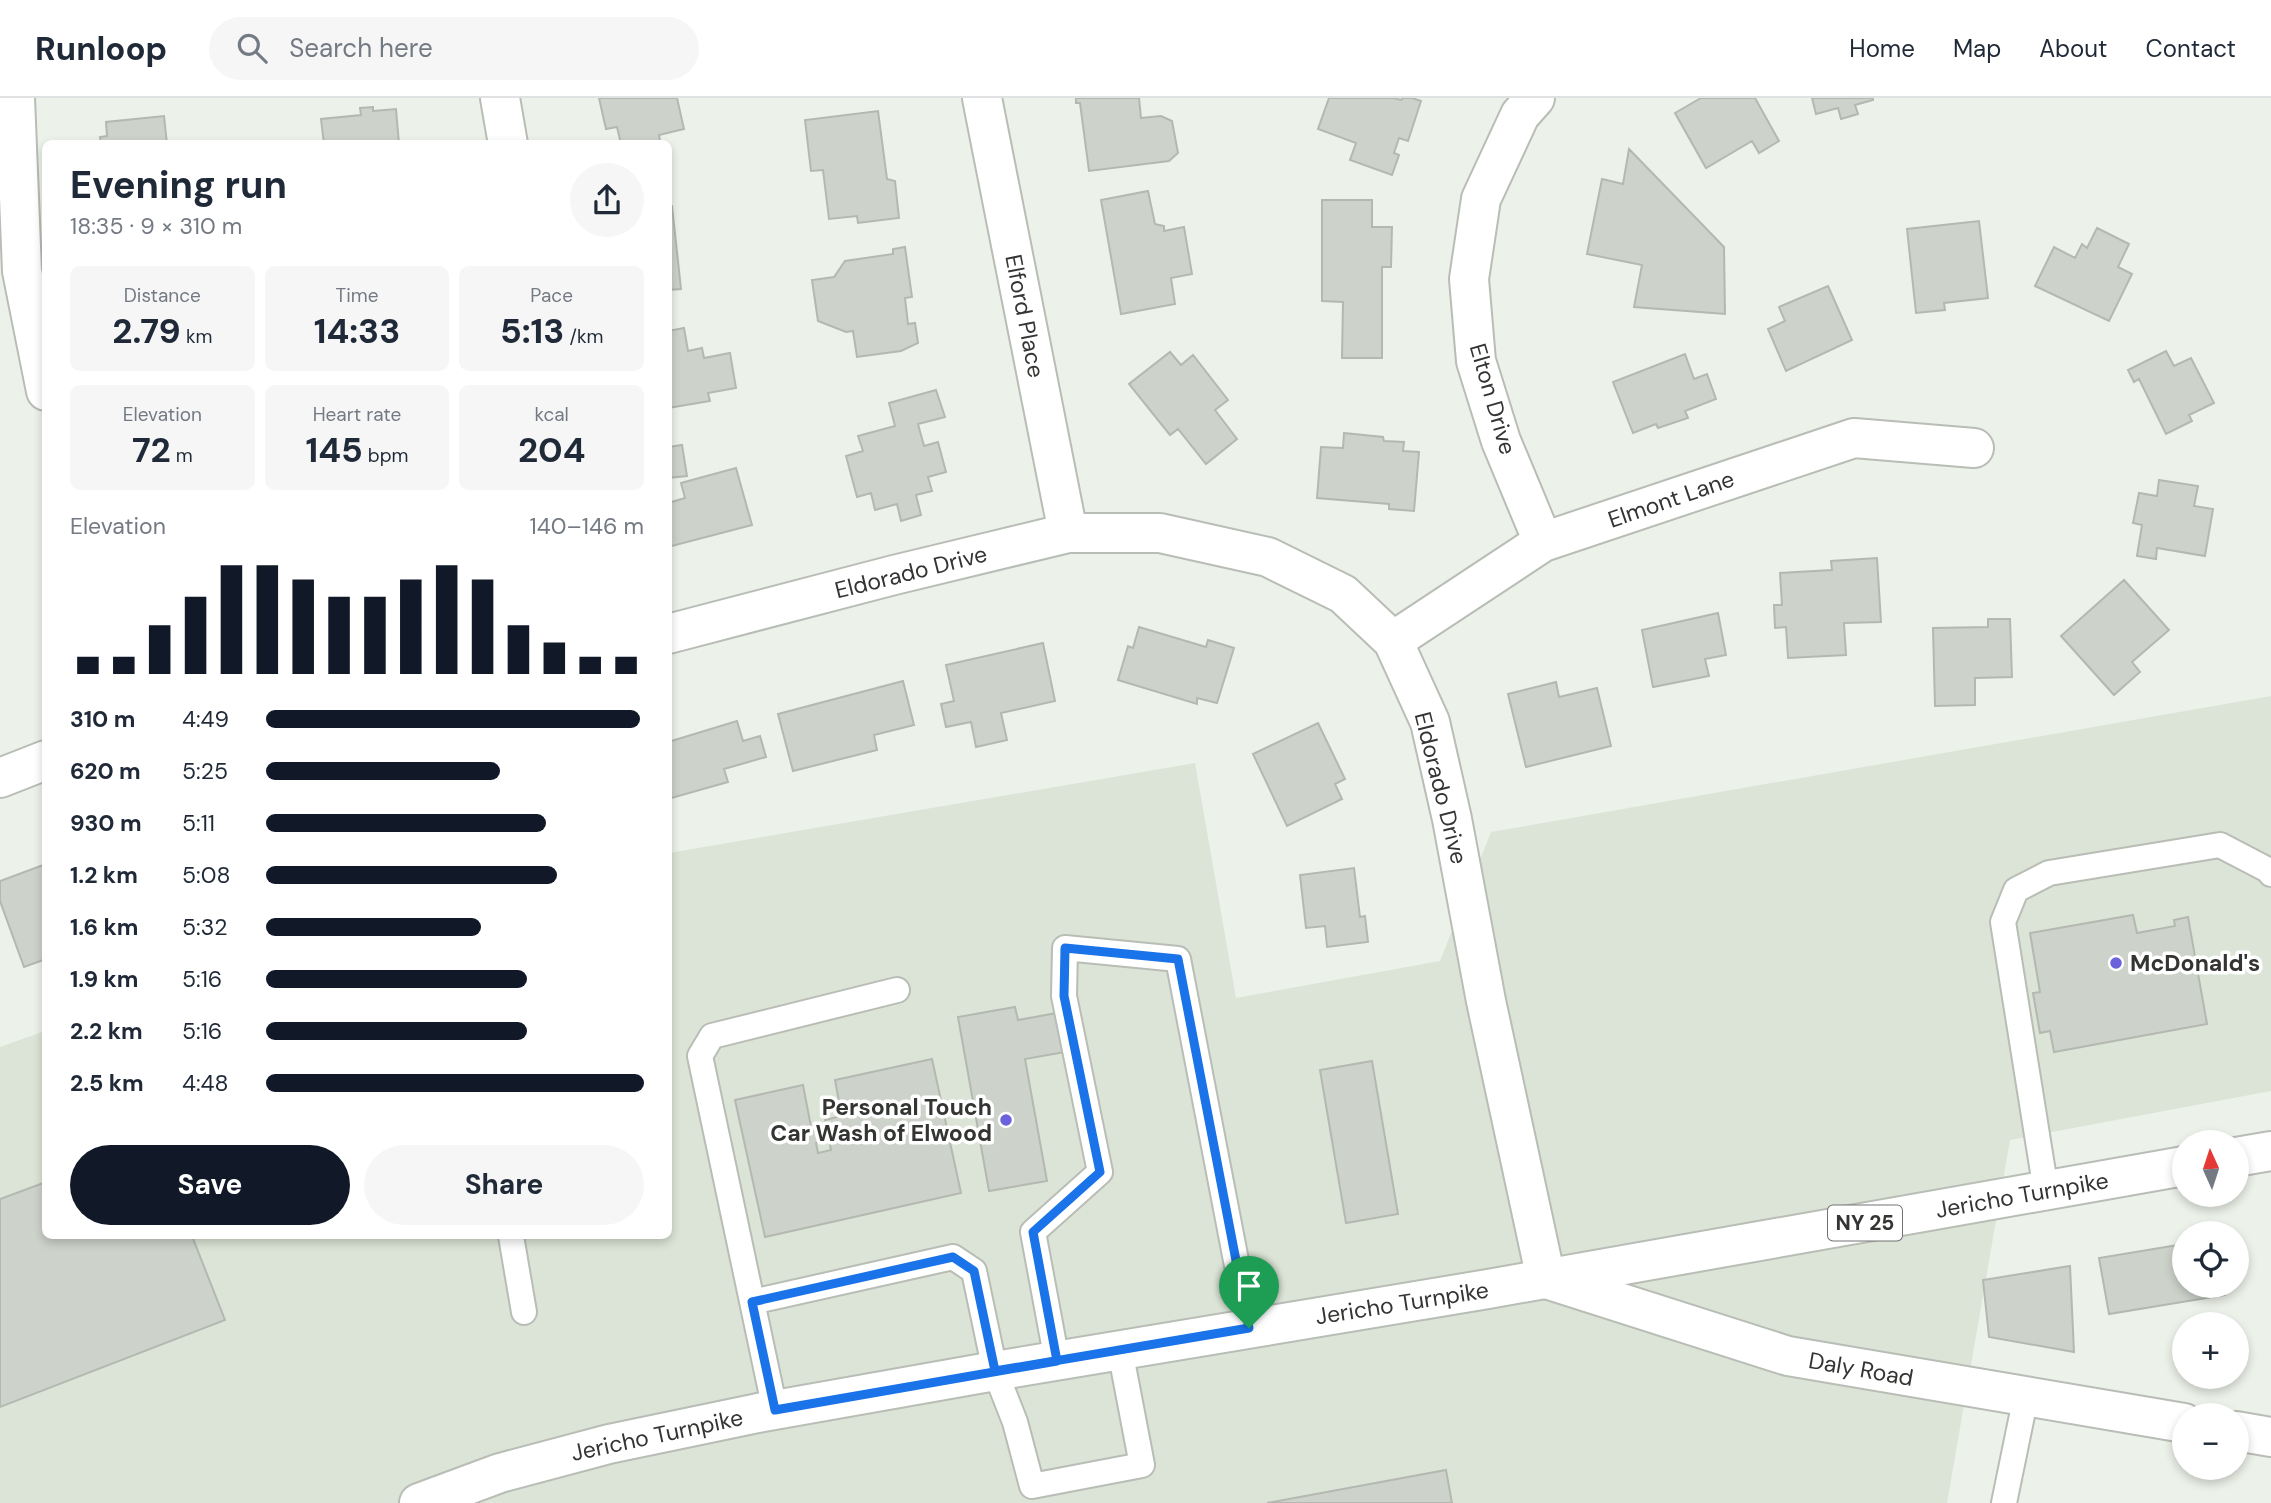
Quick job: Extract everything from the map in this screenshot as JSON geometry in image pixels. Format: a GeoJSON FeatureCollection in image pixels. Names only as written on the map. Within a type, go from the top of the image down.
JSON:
{"type":"FeatureCollection","features":[{"type":"Feature","properties":{"kind":"street"},"geometry":{"type":"LineString","coordinates":[[15,98],[22,271],[42,371]]}},
{"type":"Feature","properties":{"kind":"street"},"geometry":{"type":"LineString","coordinates":[[500,98],[507,140]]}},
{"type":"Feature","properties":{"kind":"street","name":"Elford Place"},"geometry":{"type":"LineString","coordinates":[[982,98],[1068,533]]}},
{"type":"Feature","properties":{"kind":"street","name":"Elton Drive"},"geometry":{"type":"LineString","coordinates":[[1535,98],[1520,115],[1481,199],[1469,279],[1476,360],[1501,441],[1543,542]]}},
{"type":"Feature","properties":{"kind":"street","name":"Elmont Lane"},"geometry":{"type":"LineString","coordinates":[[1393,641],[1543,542],[1854,438],[1974,448]]}},
{"type":"Feature","properties":{"kind":"street","name":"Eldorado Drive"},"geometry":{"type":"LineString","coordinates":[[672,633],[1068,533],[1160,533],[1268,557],[1343,594],[1393,641],[1430,722],[1546,1279]]}},
{"type":"Feature","properties":{"kind":"street"},"geometry":{"type":"LineString","coordinates":[[0,778],[42,762]]}},
{"type":"Feature","properties":{"kind":"street"},"geometry":{"type":"LineString","coordinates":[[2249,1155],[2271,1151]]}},
{"type":"Feature","properties":{"kind":"street","name":"Jericho Turnpike"},"geometry":{"type":"LineString","coordinates":[[419,1503],[500,1473],[596,1447],[775,1410],[1546,1279],[2172,1168]]}},
{"type":"Feature","properties":{"kind":"street","name":"Daly Road"},"geometry":{"type":"LineString","coordinates":[[1546,1279],[1788,1356],[2172,1421]]}},
{"type":"Feature","properties":{"kind":"street"},"geometry":{"type":"LineString","coordinates":[[2249,1433],[2271,1437]]}},
{"type":"Feature","properties":{"kind":"lane"},"geometry":{"type":"LineString","coordinates":[[2046,1191],[2003,922],[2017,890],[2049,873],[2220,845],[2271,874]]}},
{"type":"Feature","properties":{"kind":"lane"},"geometry":{"type":"LineString","coordinates":[[1057,1361],[1033,1232],[1100,1172],[1064,996],[1065,948],[1178,959],[1249,1328]]}},
{"type":"Feature","properties":{"kind":"lane"},"geometry":{"type":"LineString","coordinates":[[775,1410],[700,1056],[712,1036],[897,990]]}},
{"type":"Feature","properties":{"kind":"lane"},"geometry":{"type":"LineString","coordinates":[[512,1239],[524,1312]]}},
{"type":"Feature","properties":{"kind":"lane"},"geometry":{"type":"LineString","coordinates":[[752,1302],[953,1257],[974,1271],[995,1371],[1015,1422],[1032,1486],[1142,1465],[1120,1350]]}},
{"type":"Feature","properties":{"kind":"lane"},"geometry":{"type":"LineString","coordinates":[[2004,1503],[2026,1396]]}},
{"type":"Feature","properties":{"kind":"shaded area"},"geometry":{"type":"Polygon","coordinates":[[[2271,696],[2271,1091],[2010,1140],[1947,1503],[0,1503],[0,1047],[42,1032],[42,1239],[672,1239],[672,852],[1195,763],[1236,998],[1440,961],[1491,832],[2271,696]]]}},
{"type":"Feature","properties":{"kind":"building"},"geometry":{"type":"Polygon","coordinates":[[[599,98],[677,98],[684,129],[659,135],[660,140],[620,140],[617,127],[606,129],[599,98]]]}},
{"type":"Feature","properties":{"kind":"building"},"geometry":{"type":"Polygon","coordinates":[[[1076,98],[1139,98],[1141,118],[1161,116],[1172,121],[1178,153],[1169,161],[1089,171],[1080,103],[1076,103],[1076,98]]]}},
{"type":"Feature","properties":{"kind":"building"},"geometry":{"type":"Polygon","coordinates":[[[1329,98],[1412,98],[1421,101],[1408,141],[1399,138],[1394,153],[1399,155],[1392,175],[1350,160],[1356,143],[1318,129],[1329,98]]]}},
{"type":"Feature","properties":{"kind":"building"},"geometry":{"type":"Polygon","coordinates":[[[1701,98],[1755,98],[1779,141],[1759,153],[1752,141],[1706,168],[1675,113],[1701,98]]]}},
{"type":"Feature","properties":{"kind":"building"},"geometry":{"type":"Polygon","coordinates":[[[1812,98],[1873,100],[1855,105],[1858,114],[1841,119],[1838,108],[1816,114],[1812,98]]]}},
{"type":"Feature","properties":{"kind":"building"},"geometry":{"type":"Polygon","coordinates":[[[373,107],[373,111],[396,109],[399,140],[324,140],[321,119],[361,115],[360,108],[373,107]]]}},
{"type":"Feature","properties":{"kind":"building"},"geometry":{"type":"Polygon","coordinates":[[[878,111],[887,179],[895,181],[899,218],[858,223],[857,216],[829,219],[823,170],[811,171],[805,120],[878,111]]]}},
{"type":"Feature","properties":{"kind":"building"},"geometry":{"type":"Polygon","coordinates":[[[164,116],[167,140],[100,140],[100,137],[107,136],[106,122],[164,116]]]}},
{"type":"Feature","properties":{"kind":"building"},"geometry":{"type":"Polygon","coordinates":[[[1629,149],[1724,247],[1725,314],[1634,307],[1642,265],[1587,254],[1602,179],[1623,184],[1629,149]]]}},
{"type":"Feature","properties":{"kind":"building"},"geometry":{"type":"Polygon","coordinates":[[[1148,191],[1155,224],[1164,226],[1164,231],[1184,227],[1192,274],[1171,278],[1175,304],[1121,314],[1101,200],[1148,191]]]}},
{"type":"Feature","properties":{"kind":"building"},"geometry":{"type":"Polygon","coordinates":[[[1322,200],[1372,200],[1372,227],[1392,227],[1391,267],[1382,267],[1382,358],[1342,358],[1343,302],[1322,301],[1322,200]]]}},
{"type":"Feature","properties":{"kind":"building"},"geometry":{"type":"Polygon","coordinates":[[[672,206],[681,289],[672,290],[672,206]]]}},
{"type":"Feature","properties":{"kind":"building"},"geometry":{"type":"Polygon","coordinates":[[[1979,221],[1988,298],[1944,303],[1945,310],[1916,313],[1907,229],[1979,221]]]}},
{"type":"Feature","properties":{"kind":"building"},"geometry":{"type":"Polygon","coordinates":[[[2097,228],[2129,244],[2118,267],[2132,274],[2109,321],[2035,286],[2054,247],[2075,258],[2082,244],[2087,248],[2097,228]]]}},
{"type":"Feature","properties":{"kind":"building"},"geometry":{"type":"Polygon","coordinates":[[[905,247],[912,297],[905,298],[908,324],[915,323],[918,343],[901,351],[857,357],[853,331],[846,332],[818,321],[812,280],[834,277],[845,261],[893,254],[893,249],[905,247]]]}},
{"type":"Feature","properties":{"kind":"building"},"geometry":{"type":"Polygon","coordinates":[[[1828,286],[1852,340],[1786,371],[1768,329],[1785,321],[1779,307],[1828,286]]]}},
{"type":"Feature","properties":{"kind":"building"},"geometry":{"type":"Polygon","coordinates":[[[684,328],[688,351],[702,348],[704,358],[730,353],[736,388],[708,393],[710,401],[672,407],[672,330],[684,328]]]}},
{"type":"Feature","properties":{"kind":"building"},"geometry":{"type":"Polygon","coordinates":[[[2166,351],[2174,366],[2191,358],[2214,403],[2189,415],[2192,421],[2166,434],[2139,379],[2134,382],[2128,370],[2166,351]]]}},
{"type":"Feature","properties":{"kind":"building"},"geometry":{"type":"Polygon","coordinates":[[[1170,352],[1181,365],[1193,355],[1228,400],[1215,410],[1237,439],[1206,464],[1178,429],[1170,435],[1129,384],[1170,352]]]}},
{"type":"Feature","properties":{"kind":"building"},"geometry":{"type":"Polygon","coordinates":[[[1685,354],[1694,379],[1707,374],[1716,399],[1685,411],[1688,418],[1658,428],[1656,424],[1633,433],[1613,382],[1685,354]]]}},
{"type":"Feature","properties":{"kind":"building"},"geometry":{"type":"Polygon","coordinates":[[[936,390],[945,417],[918,424],[924,446],[938,442],[946,472],[928,477],[932,491],[916,495],[921,515],[901,521],[897,504],[875,510],[871,493],[857,497],[846,456],[863,451],[858,436],[895,426],[889,403],[936,390]]]}},
{"type":"Feature","properties":{"kind":"building"},"geometry":{"type":"Polygon","coordinates":[[[1344,433],[1404,442],[1403,451],[1419,452],[1414,511],[1389,509],[1389,504],[1317,498],[1321,447],[1343,448],[1344,433]]]}},
{"type":"Feature","properties":{"kind":"building"},"geometry":{"type":"Polygon","coordinates":[[[682,445],[687,476],[672,478],[672,446],[682,445]]]}},
{"type":"Feature","properties":{"kind":"building"},"geometry":{"type":"Polygon","coordinates":[[[736,468],[752,525],[672,546],[672,502],[685,498],[681,483],[736,468]]]}},
{"type":"Feature","properties":{"kind":"building"},"geometry":{"type":"Polygon","coordinates":[[[2159,480],[2198,486],[2194,506],[2213,509],[2205,556],[2157,548],[2156,559],[2137,556],[2142,525],[2133,523],[2139,493],[2157,496],[2159,480]]]}},
{"type":"Feature","properties":{"kind":"building"},"geometry":{"type":"Polygon","coordinates":[[[1877,558],[1881,622],[1844,623],[1846,655],[1788,658],[1786,627],[1775,628],[1774,605],[1782,605],[1780,573],[1832,570],[1831,561],[1877,558]]]}},
{"type":"Feature","properties":{"kind":"building"},"geometry":{"type":"Polygon","coordinates":[[[2124,580],[2169,630],[2132,662],[2140,672],[2114,695],[2061,636],[2124,580]]]}},
{"type":"Feature","properties":{"kind":"building"},"geometry":{"type":"Polygon","coordinates":[[[1718,613],[1726,655],[1705,659],[1709,676],[1653,687],[1642,630],[1718,613]]]}},
{"type":"Feature","properties":{"kind":"building"},"geometry":{"type":"Polygon","coordinates":[[[1988,619],[2010,619],[2012,677],[1975,678],[1975,705],[1935,706],[1933,628],[1988,627],[1988,619]]]}},
{"type":"Feature","properties":{"kind":"building"},"geometry":{"type":"Polygon","coordinates":[[[1139,627],[1206,647],[1208,640],[1234,648],[1217,703],[1197,698],[1197,704],[1118,680],[1128,646],[1133,648],[1139,627]]]}},
{"type":"Feature","properties":{"kind":"building"},"geometry":{"type":"Polygon","coordinates":[[[1043,643],[1055,701],[1001,713],[1007,740],[976,747],[971,722],[946,727],[941,704],[954,701],[946,665],[1043,643]]]}},
{"type":"Feature","properties":{"kind":"building"},"geometry":{"type":"Polygon","coordinates":[[[903,681],[914,725],[874,735],[877,750],[793,771],[778,714],[903,681]]]}},
{"type":"Feature","properties":{"kind":"building"},"geometry":{"type":"Polygon","coordinates":[[[1556,682],[1559,697],[1597,688],[1611,746],[1526,767],[1508,694],[1556,682]]]}},
{"type":"Feature","properties":{"kind":"building"},"geometry":{"type":"Polygon","coordinates":[[[737,721],[743,741],[760,736],[766,757],[724,769],[728,782],[672,798],[672,741],[737,721]]]}},
{"type":"Feature","properties":{"kind":"building"},"geometry":{"type":"Polygon","coordinates":[[[1318,723],[1345,779],[1335,784],[1342,799],[1287,826],[1253,754],[1318,723]]]}},
{"type":"Feature","properties":{"kind":"building"},"geometry":{"type":"Polygon","coordinates":[[[42,865],[42,960],[24,967],[0,901],[0,881],[42,865]]]}},
{"type":"Feature","properties":{"kind":"building"},"geometry":{"type":"Polygon","coordinates":[[[1354,868],[1360,917],[1365,916],[1368,942],[1327,947],[1325,926],[1306,928],[1300,875],[1354,868]]]}},
{"type":"Feature","properties":{"kind":"building","name":"McDonald's"},"geometry":{"type":"Polygon","coordinates":[[[2133,915],[2137,933],[2175,926],[2174,920],[2188,917],[2207,1024],[2054,1052],[2050,1031],[2040,1033],[2033,993],[2040,992],[2030,933],[2133,915]]]}},
{"type":"Feature","properties":{"kind":"building","name":"Personal Touch Car Wash of Elwood"},"geometry":{"type":"Polygon","coordinates":[[[1015,1007],[1018,1020],[1057,1013],[1065,1052],[1025,1059],[1047,1181],[989,1191],[958,1017],[1015,1007]]]}},
{"type":"Feature","properties":{"kind":"building"},"geometry":{"type":"Polygon","coordinates":[[[932,1059],[961,1193],[765,1237],[735,1100],[803,1085],[812,1132],[823,1129],[825,1141],[816,1143],[818,1153],[831,1150],[825,1120],[837,1117],[835,1108],[840,1107],[835,1080],[932,1059]]]}},
{"type":"Feature","properties":{"kind":"building"},"geometry":{"type":"Polygon","coordinates":[[[1372,1061],[1398,1214],[1346,1223],[1320,1070],[1372,1061]]]}},
{"type":"Feature","properties":{"kind":"building"},"geometry":{"type":"Polygon","coordinates":[[[42,1183],[42,1239],[193,1239],[225,1320],[0,1407],[0,1199],[42,1183]]]}},
{"type":"Feature","properties":{"kind":"building"},"geometry":{"type":"Polygon","coordinates":[[[2172,1246],[2172,1298],[2207,1298],[2109,1314],[2099,1258],[2172,1246]]]}},
{"type":"Feature","properties":{"kind":"building"},"geometry":{"type":"Polygon","coordinates":[[[2070,1266],[2074,1352],[1989,1337],[1983,1280],[2070,1266]]]}},
{"type":"Feature","properties":{"kind":"building"},"geometry":{"type":"Polygon","coordinates":[[[1446,1470],[1452,1503],[1267,1503],[1446,1470]]]}},
{"type":"Feature","properties":{"kind":"place","name":"McDonald's"},"geometry":{"type":"Point","coordinates":[2116,963]}},
{"type":"Feature","properties":{"kind":"place","name":"Personal Touch Car Wash of Elwood"},"geometry":{"type":"Point","coordinates":[1006,1120]}},
{"type":"Feature","properties":{"kind":"route"},"geometry":{"type":"LineString","coordinates":[[1249,1328],[1120,1350],[995,1371],[974,1271],[953,1257],[752,1302],[775,1410],[1057,1361],[1033,1232],[1100,1172],[1064,996],[1065,948],[1178,959],[1249,1328]]}}]}
